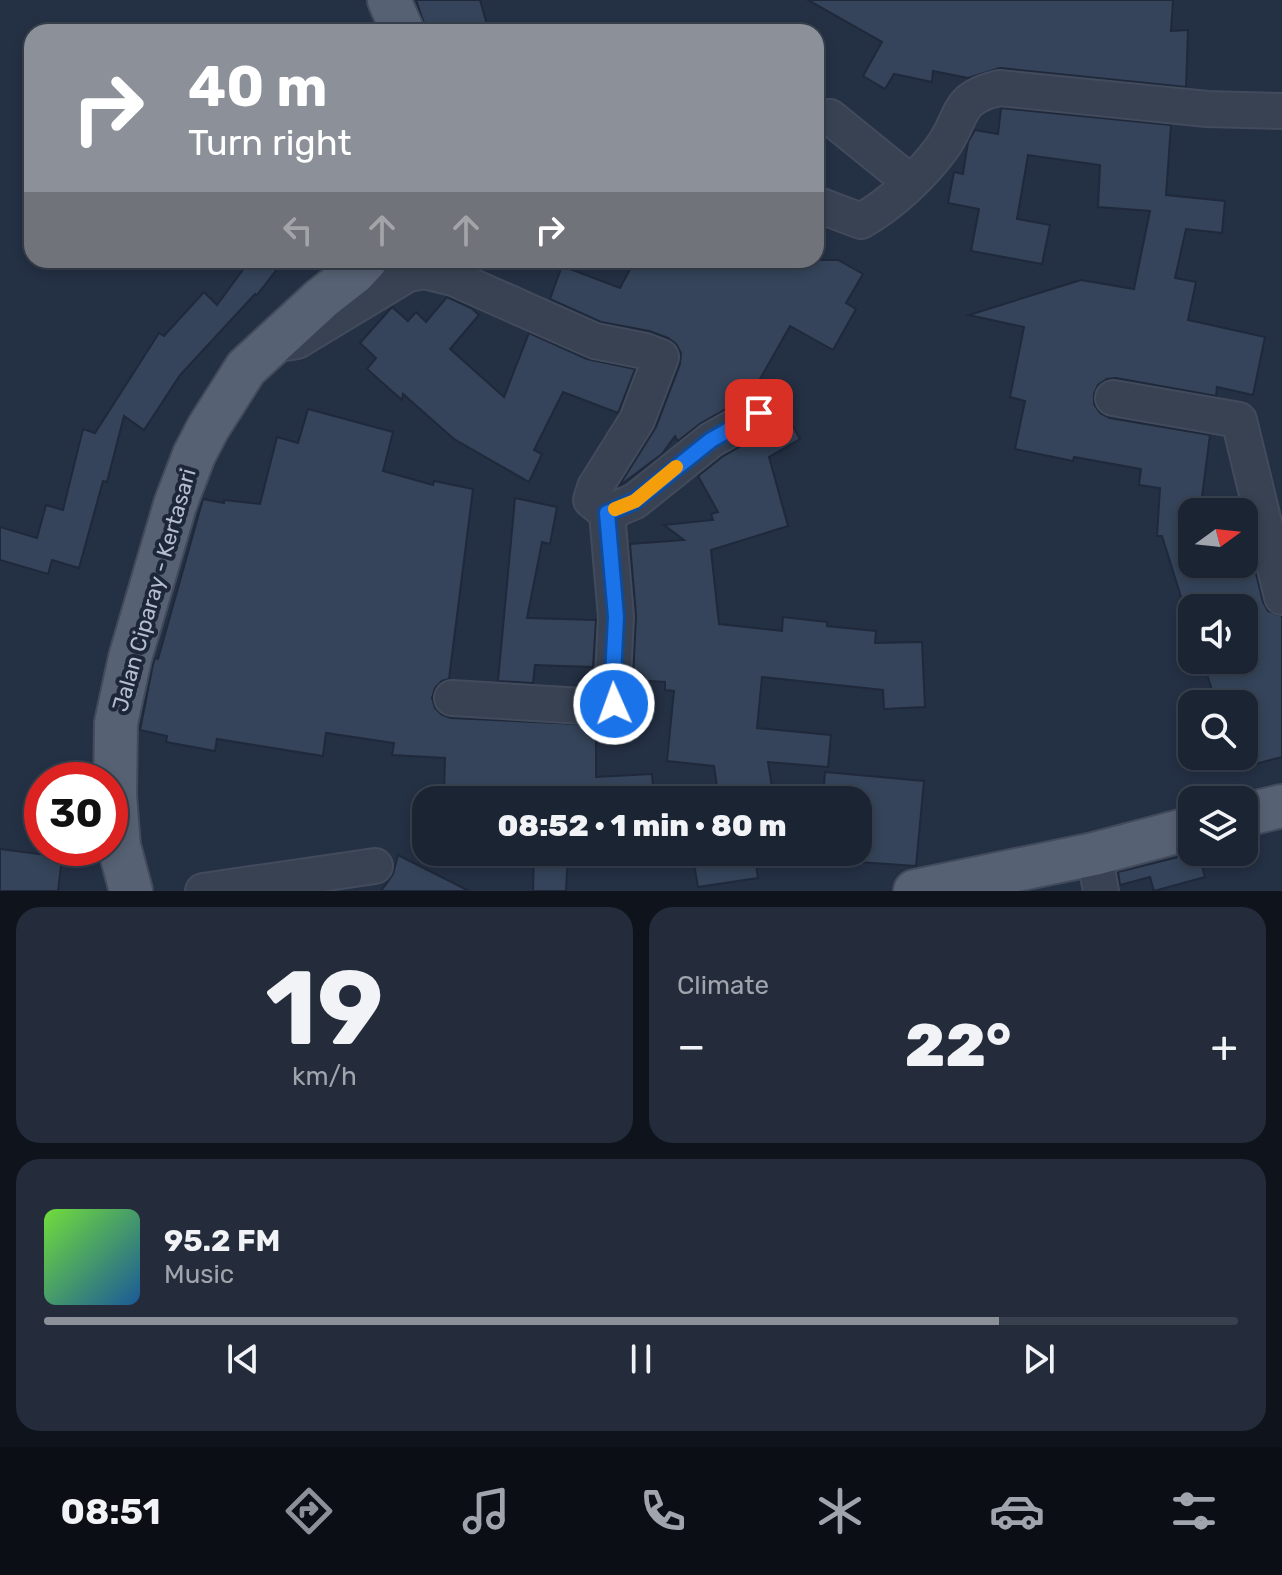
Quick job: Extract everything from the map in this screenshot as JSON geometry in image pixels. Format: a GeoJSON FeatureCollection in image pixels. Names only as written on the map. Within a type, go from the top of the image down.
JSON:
{"type":"FeatureCollection","features":[{"type":"Feature","properties":{"kind":"main road"},"geometry":{"type":"LineString","coordinates":[[389,0],[400,24]]}},
{"type":"Feature","properties":{"kind":"main road","name":"Jalan Ciparay - Kertasari"},"geometry":{"type":"LineString","coordinates":[[131,891],[119,846],[115,796],[116,723],[130,658],[175,505],[194,455],[246,368],[359,268]]}},
{"type":"Feature","properties":{"kind":"main road"},"geometry":{"type":"LineString","coordinates":[[1258,812],[1282,806]]}},
{"type":"Feature","properties":{"kind":"main road"},"geometry":{"type":"LineString","coordinates":[[915,891],[1097,873],[1178,835]]}},
{"type":"Feature","properties":{"kind":"street"},"geometry":{"type":"LineString","coordinates":[[824,207],[861,221],[879,211],[925,169],[944,146],[963,106],[978,93],[999,88],[1207,109],[1282,111]]}},
{"type":"Feature","properties":{"kind":"street"},"geometry":{"type":"LineString","coordinates":[[830,117],[910,182]]}},
{"type":"Feature","properties":{"kind":"street"},"geometry":{"type":"LineString","coordinates":[[271,345],[297,341],[370,300],[408,274],[424,271],[453,278],[595,341],[661,357],[637,420],[595,487],[591,500],[607,513],[616,617],[614,704],[583,706],[452,698]]}},
{"type":"Feature","properties":{"kind":"street"},"geometry":{"type":"LineString","coordinates":[[1113,398],[1239,420],[1282,597]]}},
{"type":"Feature","properties":{"kind":"street"},"geometry":{"type":"LineString","coordinates":[[607,513],[635,501],[711,440],[759,413]]}},
{"type":"Feature","properties":{"kind":"street"},"geometry":{"type":"LineString","coordinates":[[203,891],[375,866]]}},
{"type":"Feature","properties":{"kind":"building"},"geometry":{"type":"Polygon","coordinates":[[[416,0],[480,0],[487,24],[424,24],[416,0]]]}},
{"type":"Feature","properties":{"kind":"building"},"geometry":{"type":"Polygon","coordinates":[[[808,0],[1173,0],[1171,31],[1188,30],[1186,87],[1000,68],[968,78],[933,71],[932,82],[894,74],[885,89],[863,76],[882,42],[808,0]]]}},
{"type":"Feature","properties":{"kind":"building"},"geometry":{"type":"Polygon","coordinates":[[[1001,108],[1171,125],[1166,195],[1225,201],[1222,233],[1186,229],[1175,278],[1196,282],[1188,320],[1265,337],[1253,395],[1217,387],[1216,396],[1116,378],[1098,385],[1094,404],[1100,413],[1110,418],[1210,435],[1202,498],[1178,498],[1178,578],[1257,578],[1268,611],[1282,616],[1282,757],[1258,763],[1258,690],[1212,690],[1207,674],[1258,674],[1258,594],[1180,594],[1162,536],[1157,536],[1160,488],[1139,485],[1141,469],[1074,457],[1073,461],[1015,449],[1025,401],[1010,397],[1024,327],[969,315],[1081,280],[1134,289],[1150,211],[1098,207],[1100,165],[1028,155],[1017,219],[1050,225],[1042,264],[971,251],[979,209],[948,203],[954,172],[963,174],[968,142],[975,130],[998,134],[1001,108]]]}},
{"type":"Feature","properties":{"kind":"building"},"geometry":{"type":"Polygon","coordinates":[[[824,260],[838,260],[863,274],[846,303],[856,309],[833,350],[790,326],[751,395],[701,423],[678,441],[675,436],[662,454],[619,486],[656,427],[680,364],[681,353],[668,338],[601,322],[550,299],[561,268],[620,288],[631,268],[824,268],[824,260]]]}},
{"type":"Feature","properties":{"kind":"building"},"geometry":{"type":"Polygon","coordinates":[[[244,268],[278,268],[257,295],[180,375],[144,430],[124,416],[107,482],[103,481],[79,568],[52,560],[48,574],[0,560],[0,527],[37,538],[46,505],[63,510],[83,429],[95,433],[159,333],[164,336],[204,292],[217,305],[244,268]]]}},
{"type":"Feature","properties":{"kind":"building"},"geometry":{"type":"Polygon","coordinates":[[[447,297],[479,315],[450,349],[504,397],[529,333],[587,359],[635,369],[618,413],[563,392],[534,450],[542,454],[529,482],[454,439],[403,394],[402,400],[367,369],[376,358],[360,343],[392,307],[408,321],[416,312],[426,322],[447,297]]]}},
{"type":"Feature","properties":{"kind":"building"},"geometry":{"type":"Polygon","coordinates":[[[308,409],[393,432],[383,471],[433,485],[434,481],[473,489],[449,679],[435,688],[432,698],[435,708],[442,715],[451,718],[596,725],[596,777],[652,774],[653,786],[444,786],[445,758],[392,755],[394,743],[326,733],[323,756],[217,739],[215,751],[166,742],[167,736],[140,730],[153,664],[155,658],[158,659],[203,499],[260,504],[277,437],[298,443],[308,409]]]}},
{"type":"Feature","properties":{"kind":"building"},"geometry":{"type":"Polygon","coordinates":[[[785,412],[800,439],[769,457],[788,526],[711,550],[719,624],[782,631],[783,617],[876,631],[875,643],[922,642],[925,707],[884,709],[883,690],[762,677],[757,728],[831,735],[828,767],[768,762],[772,786],[717,786],[714,766],[667,761],[674,691],[665,690],[665,682],[633,680],[636,615],[630,544],[684,540],[664,525],[713,520],[711,514],[718,512],[698,476],[722,457],[769,430],[776,424],[778,416],[785,412]]]}},
{"type":"Feature","properties":{"kind":"building"},"geometry":{"type":"Polygon","coordinates":[[[515,498],[557,507],[550,544],[542,542],[527,618],[596,620],[593,667],[535,665],[533,683],[498,681],[515,498]]]}},
{"type":"Feature","properties":{"kind":"building"},"geometry":{"type":"Polygon","coordinates":[[[825,772],[924,781],[916,866],[872,863],[872,786],[824,786],[825,772]]]}},
{"type":"Feature","properties":{"kind":"building"},"geometry":{"type":"Polygon","coordinates":[[[0,849],[24,852],[24,866],[61,866],[58,891],[0,891],[0,849]]]}},
{"type":"Feature","properties":{"kind":"building"},"geometry":{"type":"Polygon","coordinates":[[[398,855],[412,862],[412,866],[420,866],[469,891],[381,891],[393,874],[398,855]]]}},
{"type":"Feature","properties":{"kind":"building"},"geometry":{"type":"Polygon","coordinates":[[[1178,857],[1178,866],[1202,866],[1205,877],[1154,891],[1150,877],[1120,885],[1118,872],[1178,857]]]}},
{"type":"Feature","properties":{"kind":"building"},"geometry":{"type":"Polygon","coordinates":[[[534,866],[567,866],[566,891],[533,891],[534,866]]]}},
{"type":"Feature","properties":{"kind":"building"},"geometry":{"type":"Polygon","coordinates":[[[694,866],[756,866],[758,878],[698,887],[694,866]]]}},
{"type":"Feature","properties":{"kind":"slow traffic"},"geometry":{"type":"LineString","coordinates":[[615,509],[635,501],[676,467]]}},
{"type":"Feature","properties":{"kind":"route"},"geometry":{"type":"LineString","coordinates":[[614,704],[616,617],[607,513],[635,501],[711,440],[759,413]]}}]}
